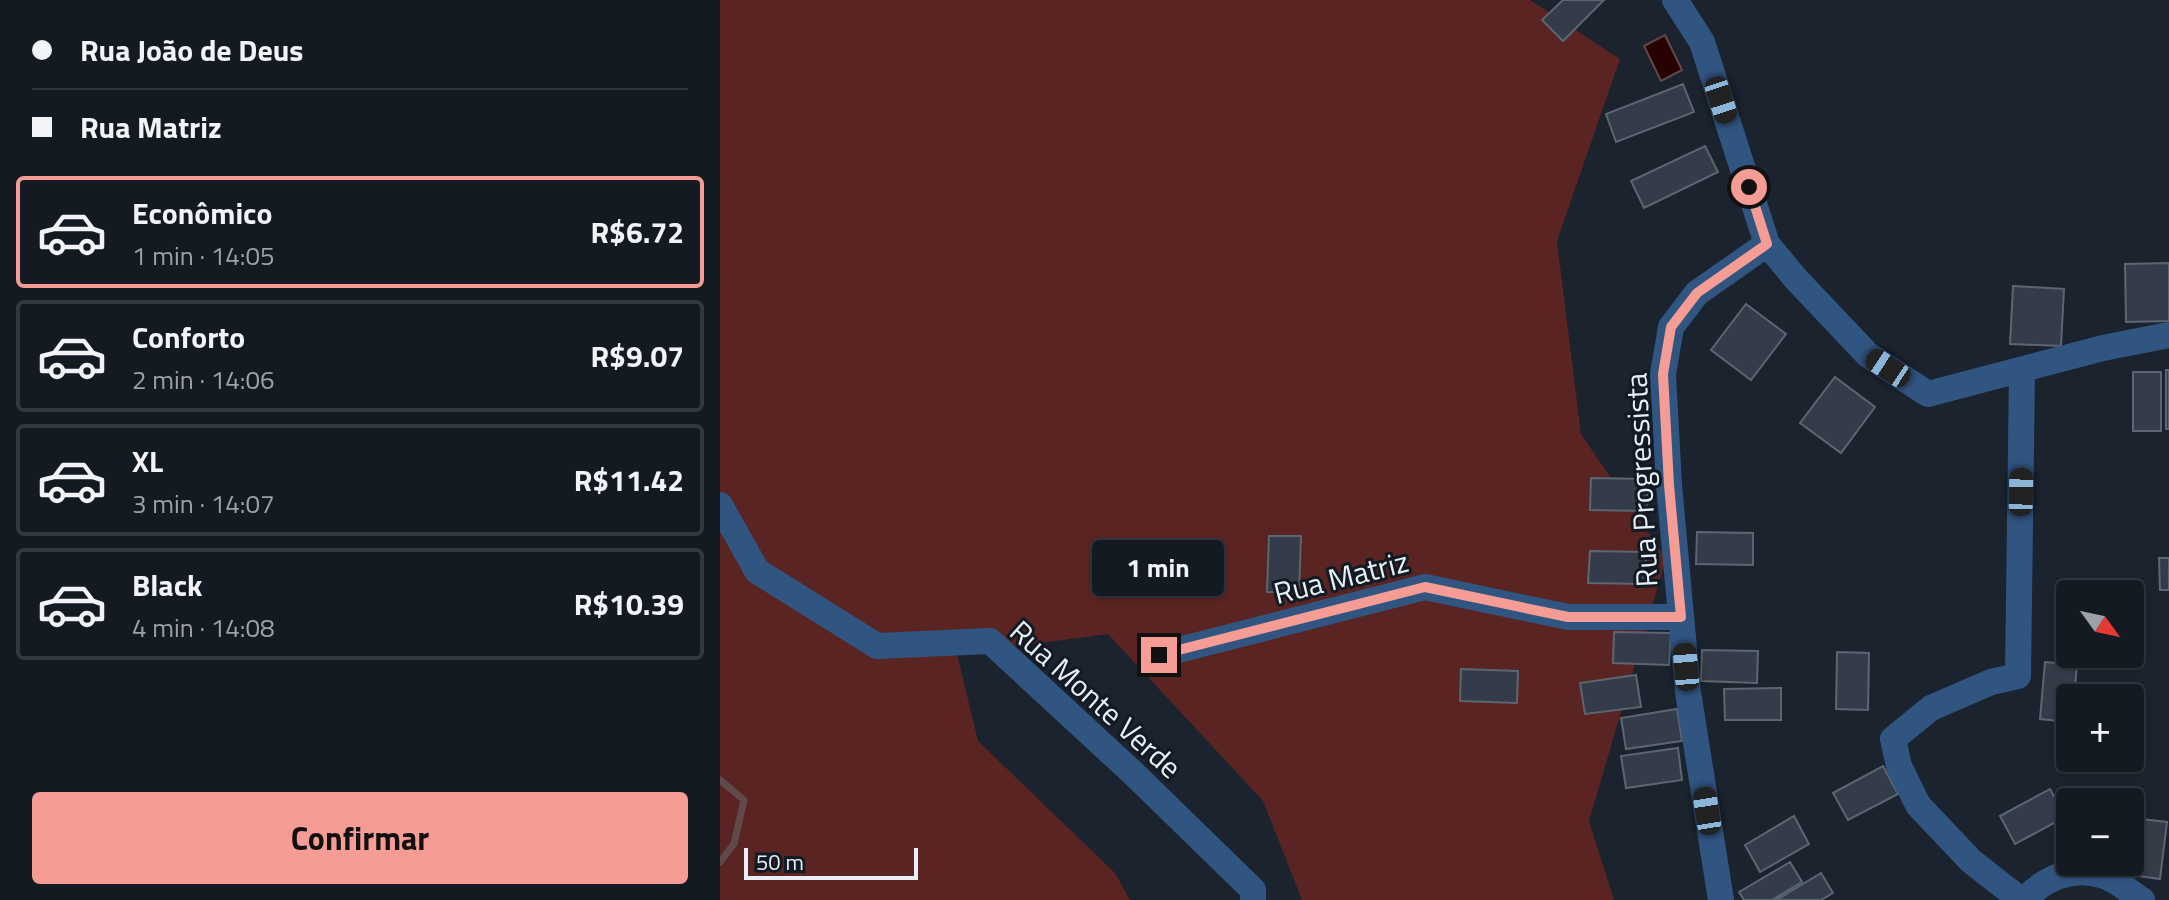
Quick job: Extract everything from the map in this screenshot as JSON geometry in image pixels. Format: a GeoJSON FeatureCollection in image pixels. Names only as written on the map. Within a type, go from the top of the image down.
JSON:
{"type":"FeatureCollection","features":[{"type":"Feature","properties":{"kind":"street"},"geometry":{"type":"LineString","coordinates":[[1675,0],[1702,42],[1767,244],[1868,355],[1928,394],[2103,348],[2169,335]]}},
{"type":"Feature","properties":{"kind":"street","name":"Rua Progressista"},"geometry":{"type":"LineString","coordinates":[[1721,900],[1688,692],[1669,485],[1663,374],[1671,327],[1697,293],[1767,244]]}},
{"type":"Feature","properties":{"kind":"street"},"geometry":{"type":"LineString","coordinates":[[2022,370],[2018,676],[1991,682],[1931,708],[1893,739],[1899,766],[1918,805],[1971,861],[2022,900],[2037,886],[2071,872],[2106,876],[2142,900]]}},
{"type":"Feature","properties":{"kind":"street","name":"Rua Monte Verde"},"geometry":{"type":"LineString","coordinates":[[720,505],[757,571],[877,646],[990,641],[1134,774],[1253,890],[1253,900]]}},
{"type":"Feature","properties":{"kind":"street","name":"Rua Matriz"},"geometry":{"type":"LineString","coordinates":[[1159,655],[1425,587],[1568,617],[1681,617]]}},
{"type":"Feature","properties":{"kind":"shaded area"},"geometry":{"type":"Polygon","coordinates":[[[720,0],[1530,0],[1620,59],[1557,241],[1581,434],[1666,559],[1589,821],[1614,900],[1302,900],[1263,801],[1108,634],[957,654],[978,741],[1115,873],[1130,900],[720,900],[720,0]]]}},
{"type":"Feature","properties":{"kind":"shaded area"},"geometry":{"type":"Polygon","coordinates":[[[1665,35],[1682,70],[1661,81],[1644,46],[1665,35]]]}},
{"type":"Feature","properties":{"kind":"building"},"geometry":{"type":"Polygon","coordinates":[[[1563,0],[1604,0],[1563,41],[1542,20],[1563,0]]]}},
{"type":"Feature","properties":{"kind":"building"},"geometry":{"type":"Polygon","coordinates":[[[1683,84],[1694,112],[1616,142],[1606,114],[1683,84]]]}},
{"type":"Feature","properties":{"kind":"building"},"geometry":{"type":"Polygon","coordinates":[[[1705,146],[1718,172],[1644,208],[1631,181],[1705,146]]]}},
{"type":"Feature","properties":{"kind":"building"},"geometry":{"type":"Polygon","coordinates":[[[2169,263],[2169,321],[2126,322],[2125,264],[2169,263]]]}},
{"type":"Feature","properties":{"kind":"building"},"geometry":{"type":"Polygon","coordinates":[[[2013,286],[2064,289],[2061,346],[2010,344],[2013,286]]]}},
{"type":"Feature","properties":{"kind":"building"},"geometry":{"type":"Polygon","coordinates":[[[1746,304],[1786,334],[1751,380],[1711,350],[1746,304]]]}},
{"type":"Feature","properties":{"kind":"building"},"geometry":{"type":"Polygon","coordinates":[[[2166,370],[2169,370],[2169,429],[2166,429],[2166,370]]]}},
{"type":"Feature","properties":{"kind":"building"},"geometry":{"type":"Polygon","coordinates":[[[2133,372],[2161,372],[2161,431],[2133,431],[2133,372]]]}},
{"type":"Feature","properties":{"kind":"building"},"geometry":{"type":"Polygon","coordinates":[[[1835,377],[1875,407],[1841,453],[1800,423],[1835,377]]]}},
{"type":"Feature","properties":{"kind":"building"},"geometry":{"type":"Polygon","coordinates":[[[1591,478],[1648,479],[1647,511],[1590,510],[1591,478]]]}},
{"type":"Feature","properties":{"kind":"building"},"geometry":{"type":"Polygon","coordinates":[[[1697,532],[1753,533],[1753,565],[1696,564],[1697,532]]]}},
{"type":"Feature","properties":{"kind":"building"},"geometry":{"type":"Polygon","coordinates":[[[1269,536],[1301,536],[1299,593],[1267,592],[1269,536]]]}},
{"type":"Feature","properties":{"kind":"building"},"geometry":{"type":"Polygon","coordinates":[[[1590,551],[1646,552],[1645,584],[1588,583],[1590,551]]]}},
{"type":"Feature","properties":{"kind":"building"},"geometry":{"type":"Polygon","coordinates":[[[2159,558],[2169,558],[2169,590],[2160,590],[2159,558]]]}},
{"type":"Feature","properties":{"kind":"building"},"geometry":{"type":"Polygon","coordinates":[[[1614,632],[1671,633],[1669,665],[1613,663],[1614,632]]]}},
{"type":"Feature","properties":{"kind":"building"},"geometry":{"type":"Polygon","coordinates":[[[1702,650],[1758,651],[1757,683],[1701,681],[1702,650]]]}},
{"type":"Feature","properties":{"kind":"building"},"geometry":{"type":"Polygon","coordinates":[[[1837,652],[1869,653],[1868,710],[1836,709],[1837,652]]]}},
{"type":"Feature","properties":{"kind":"building"},"geometry":{"type":"Polygon","coordinates":[[[2045,662],[2056,663],[2056,668],[2077,668],[2075,684],[2056,684],[2056,721],[2040,719],[2045,662]]]}},
{"type":"Feature","properties":{"kind":"building"},"geometry":{"type":"Polygon","coordinates":[[[1461,669],[1518,671],[1517,703],[1460,701],[1461,669]]]}},
{"type":"Feature","properties":{"kind":"building"},"geometry":{"type":"Polygon","coordinates":[[[1636,675],[1641,707],[1585,714],[1580,683],[1636,675]]]}},
{"type":"Feature","properties":{"kind":"building"},"geometry":{"type":"Polygon","coordinates":[[[1781,688],[1781,720],[1725,720],[1724,689],[1781,688]]]}},
{"type":"Feature","properties":{"kind":"building"},"geometry":{"type":"Polygon","coordinates":[[[1677,709],[1682,741],[1626,749],[1621,718],[1677,709]]]}},
{"type":"Feature","properties":{"kind":"building"},"geometry":{"type":"Polygon","coordinates":[[[1678,748],[1682,780],[1626,788],[1621,756],[1678,748]]]}},
{"type":"Feature","properties":{"kind":"building"},"geometry":{"type":"Polygon","coordinates":[[[1883,766],[1898,794],[1848,820],[1833,793],[1883,766]]]}},
{"type":"Feature","properties":{"kind":"building"},"geometry":{"type":"Polygon","coordinates":[[[2050,789],[2056,800],[2056,822],[2015,844],[2000,816],[2050,789]]]}},
{"type":"Feature","properties":{"kind":"building"},"geometry":{"type":"Polygon","coordinates":[[[1794,816],[1809,844],[1760,872],[1745,845],[1794,816]]]}},
{"type":"Feature","properties":{"kind":"building"},"geometry":{"type":"Polygon","coordinates":[[[2144,819],[2167,822],[2160,879],[2138,876],[2144,876],[2144,819]]]}},
{"type":"Feature","properties":{"kind":"building"},"geometry":{"type":"Polygon","coordinates":[[[1790,862],[1802,882],[1772,900],[1744,900],[1739,892],[1790,862]]]}},
{"type":"Feature","properties":{"kind":"building"},"geometry":{"type":"Polygon","coordinates":[[[1821,873],[1833,893],[1821,900],[1776,900],[1821,873]]]}},
{"type":"Feature","properties":{"kind":"waterway"},"geometry":{"type":"LineString","coordinates":[[720,780],[744,800],[734,844],[720,862]]}},
{"type":"Feature","properties":{"kind":"route"},"geometry":{"type":"LineString","coordinates":[[1159,655],[1425,587],[1568,617],[1681,617],[1663,374],[1671,327],[1697,293],[1767,244],[1749,187]]}}]}
